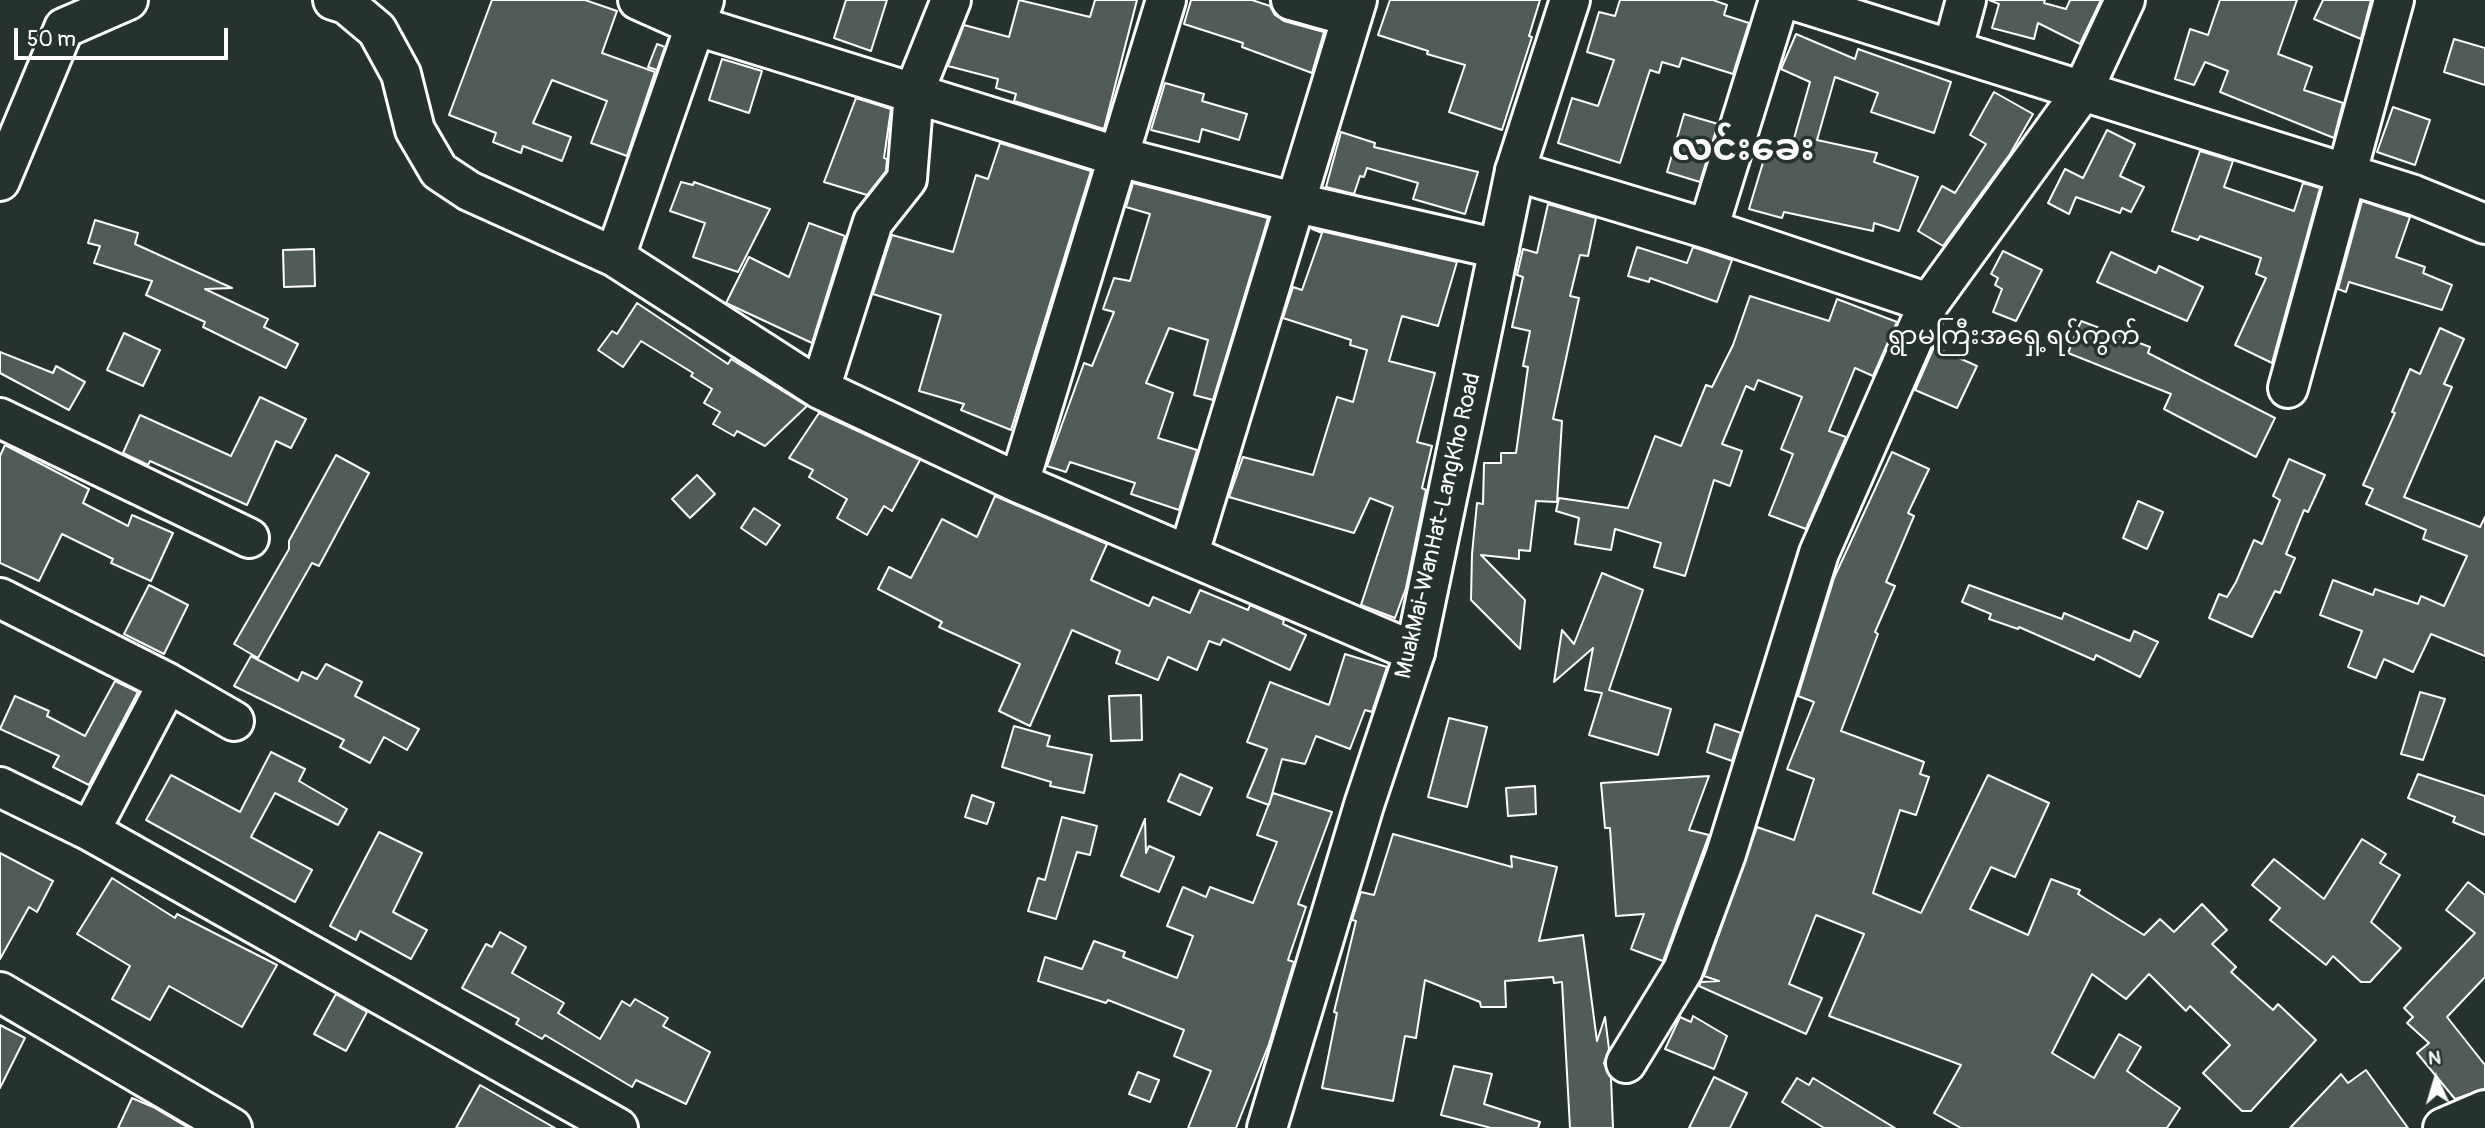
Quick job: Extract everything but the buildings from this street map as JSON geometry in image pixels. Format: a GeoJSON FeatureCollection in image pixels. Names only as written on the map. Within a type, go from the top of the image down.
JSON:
{"type":"FeatureCollection","features":[{"type":"Feature","properties":{"kind":"street"},"geometry":{"type":"LineString","coordinates":[[0,181],[64,28],[128,0]]}},
{"type":"Feature","properties":{"kind":"street"},"geometry":{"type":"LineString","coordinates":[[333,0],[346,4],[376,30],[401,74],[415,130],[439,171],[469,191],[615,257],[820,388],[1019,483],[1415,652]]}},
{"type":"Feature","properties":{"kind":"street"},"geometry":{"type":"LineString","coordinates":[[638,0],[699,13],[914,92],[1116,156],[1297,203],[1499,248]]}},
{"type":"Feature","properties":{"kind":"street"},"geometry":{"type":"LineString","coordinates":[[820,388],[873,222],[907,179],[914,92],[951,0]]}},
{"type":"Feature","properties":{"kind":"street"},"geometry":{"type":"LineString","coordinates":[[1019,483],[1116,156],[1166,0]]}},
{"type":"Feature","properties":{"kind":"street"},"geometry":{"type":"LineString","coordinates":[[1189,554],[1355,9],[1291,0]]}},
{"type":"Feature","properties":{"kind":"street","name":"MuakMai-WanHat-LangKho Road"},"geometry":{"type":"LineString","coordinates":[[1267,1128],[1364,804],[1415,652],[1515,171],[1570,0]]}},
{"type":"Feature","properties":{"kind":"street"},"geometry":{"type":"LineString","coordinates":[[1708,229],[1779,0]]}},
{"type":"Feature","properties":{"kind":"street"},"geometry":{"type":"LineString","coordinates":[[1794,0],[2414,195],[2485,224]]}},
{"type":"Feature","properties":{"kind":"street"},"geometry":{"type":"LineString","coordinates":[[1953,48],[1966,0]]}},
{"type":"Feature","properties":{"kind":"street"},"geometry":{"type":"LineString","coordinates":[[1626,1063],[1683,970],[1726,854],[1819,553],[1929,303],[2082,92],[2125,0]]}},
{"type":"Feature","properties":{"kind":"street"},"geometry":{"type":"LineString","coordinates":[[2288,388],[2394,0]]}},
{"type":"Feature","properties":{"kind":"street"},"geometry":{"type":"LineString","coordinates":[[615,257],[699,13]]}},
{"type":"Feature","properties":{"kind":"street"},"geometry":{"type":"LineString","coordinates":[[1515,171],[1708,229],[1929,303]]}},
{"type":"Feature","properties":{"kind":"street"},"geometry":{"type":"LineString","coordinates":[[0,418],[249,538]]}},
{"type":"Feature","properties":{"kind":"street"},"geometry":{"type":"LineString","coordinates":[[0,598],[169,683],[234,721]]}},
{"type":"Feature","properties":{"kind":"street"},"geometry":{"type":"LineString","coordinates":[[90,831],[169,683]]}},
{"type":"Feature","properties":{"kind":"street"},"geometry":{"type":"LineString","coordinates":[[0,787],[90,831],[618,1128]]}},
{"type":"Feature","properties":{"kind":"street"},"geometry":{"type":"LineString","coordinates":[[0,992],[232,1128]]}},
{"type":"Feature","properties":{"kind":"street"},"geometry":{"type":"LineString","coordinates":[[2443,1128],[2485,1110]]}},
{"type":"Feature","properties":{"kind":"district","name":"လင်းခေး"},"geometry":{"type":"Point","coordinates":[1743,151]}},
{"type":"Feature","properties":{"kind":"district","name":"ရွာမကြီးအရှေ့ရပ်ကွက်"},"geometry":{"type":"Point","coordinates":[2014,337]}}]}
